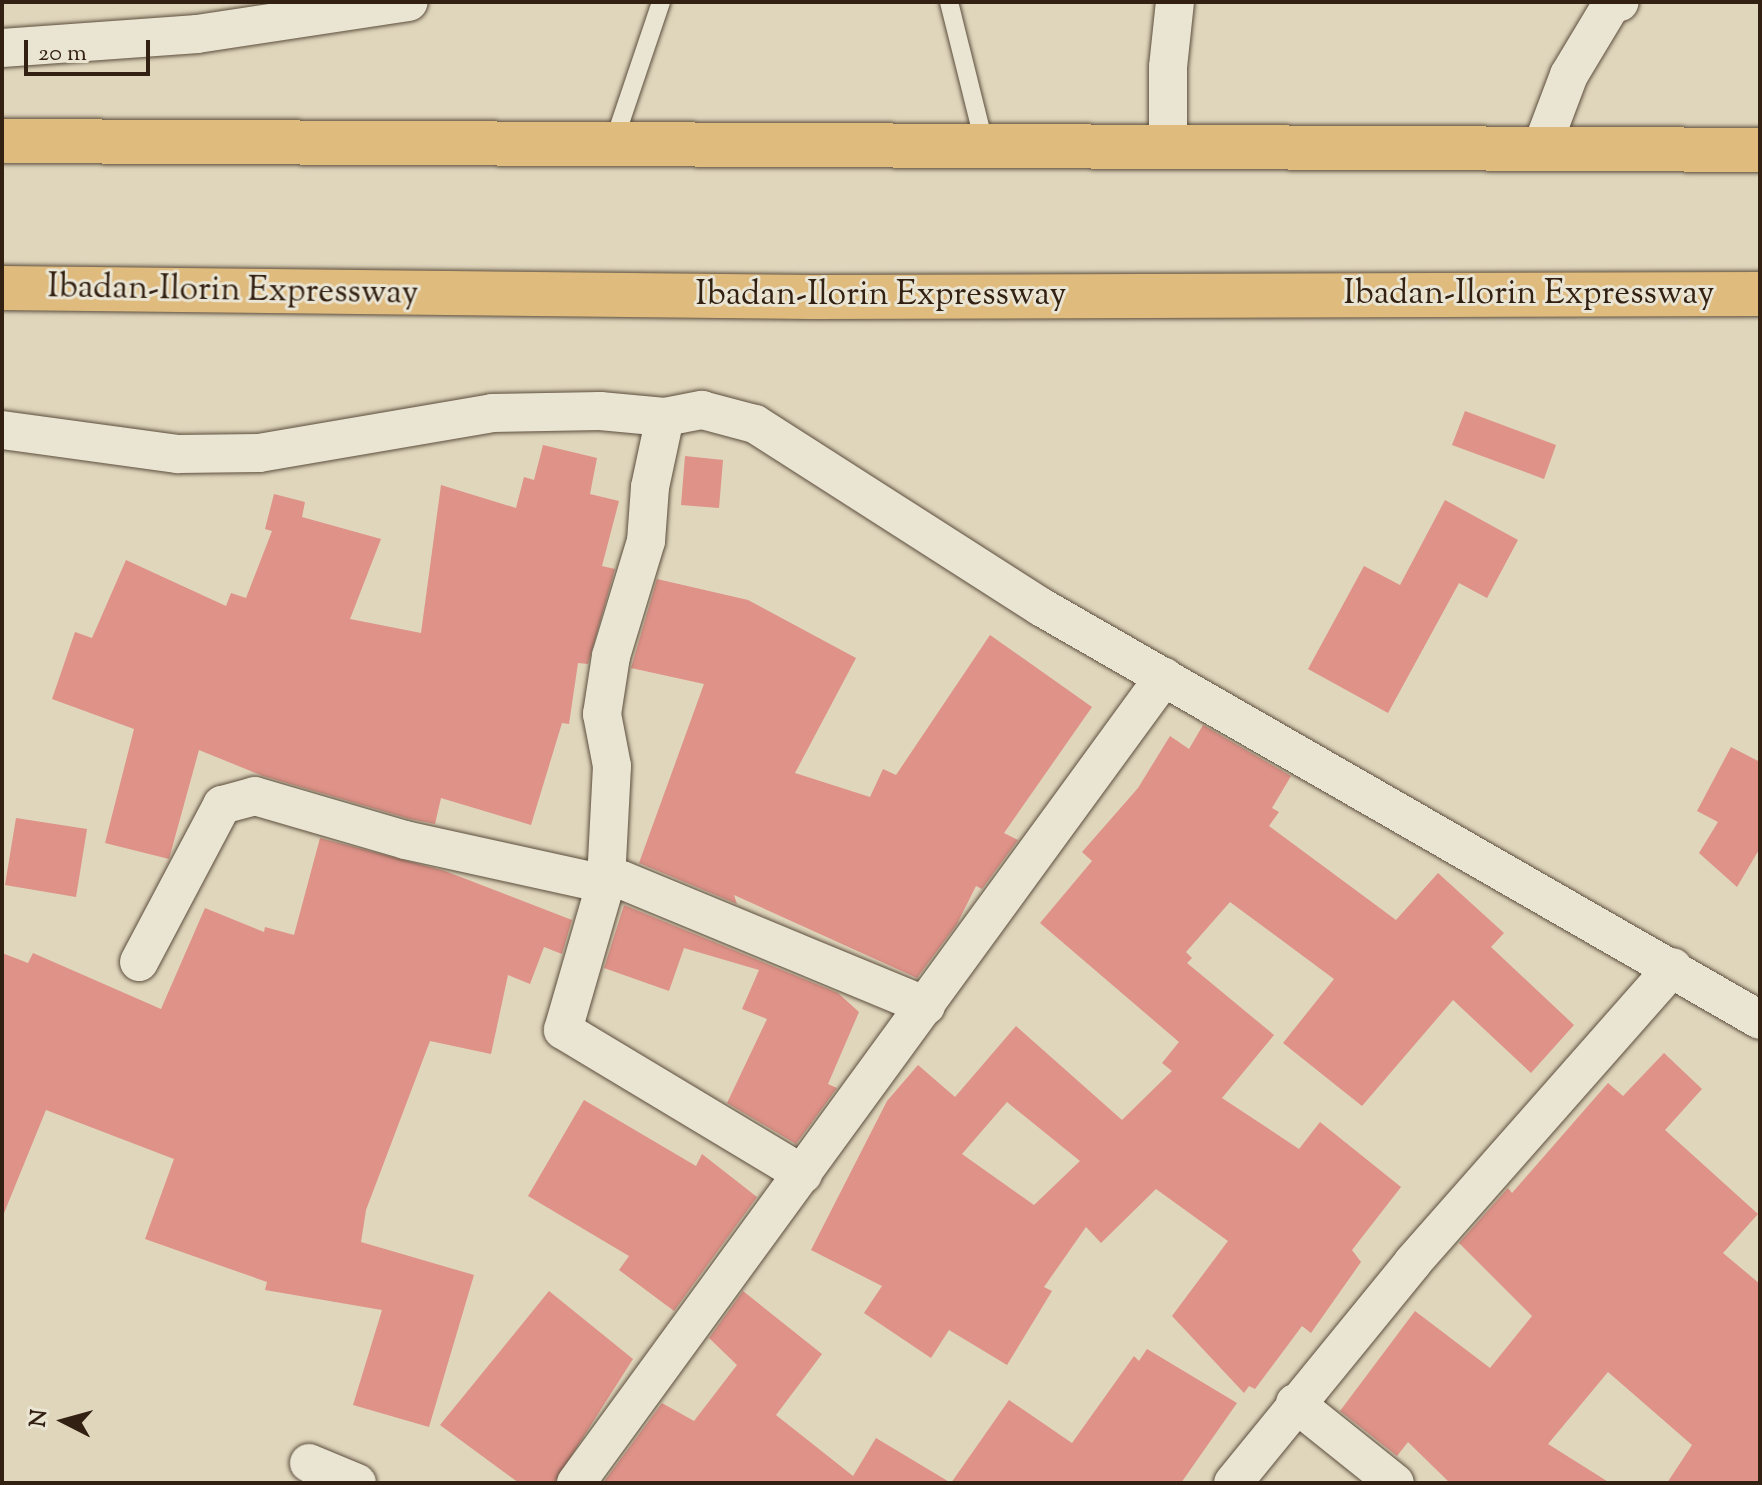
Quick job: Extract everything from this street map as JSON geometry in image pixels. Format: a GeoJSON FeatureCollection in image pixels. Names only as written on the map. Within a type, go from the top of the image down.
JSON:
{"type":"FeatureCollection","features":[{"type":"Feature","properties":{"kind":"highway"},"geometry":{"type":"LineString","coordinates":[[2,141],[1760,150]]}},
{"type":"Feature","properties":{"kind":"highway","name":"Ibadan-Ilorin Expressway"},"geometry":{"type":"LineString","coordinates":[[2,288],[814,297],[1760,294]]}},
{"type":"Feature","properties":{"kind":"street"},"geometry":{"type":"LineString","coordinates":[[2,48],[197,34],[342,6],[409,2]]}},
{"type":"Feature","properties":{"kind":"street"},"geometry":{"type":"LineString","coordinates":[[1168,147],[1168,67],[1175,2]]}},
{"type":"Feature","properties":{"kind":"street"},"geometry":{"type":"LineString","coordinates":[[1541,149],[1569,75],[1611,5],[1620,2]]}},
{"type":"Feature","properties":{"kind":"street"},"geometry":{"type":"LineString","coordinates":[[2,430],[178,454],[259,453],[492,413],[600,411],[665,417],[702,410],[755,424],[1041,607],[1673,967],[1760,1020]]}},
{"type":"Feature","properties":{"kind":"street"},"geometry":{"type":"LineString","coordinates":[[665,417],[650,487],[646,541],[611,656],[602,714],[612,766],[605,884],[563,1030],[803,1174]]}},
{"type":"Feature","properties":{"kind":"street"},"geometry":{"type":"LineString","coordinates":[[576,1483],[1164,677]]}},
{"type":"Feature","properties":{"kind":"street"},"geometry":{"type":"LineString","coordinates":[[139,962],[222,805],[255,796],[405,840],[605,884],[622,880],[926,1006]]}},
{"type":"Feature","properties":{"kind":"street"},"geometry":{"type":"LineString","coordinates":[[1233,1483],[1295,1403],[1673,967]]}},
{"type":"Feature","properties":{"kind":"street"},"geometry":{"type":"LineString","coordinates":[[1295,1403],[1395,1483]]}},
{"type":"Feature","properties":{"kind":"street"},"geometry":{"type":"LineString","coordinates":[[309,1463],[357,1483]]}},
{"type":"Feature","properties":{"kind":"lane"},"geometry":{"type":"LineString","coordinates":[[613,144],[661,2]]}},
{"type":"Feature","properties":{"kind":"lane"},"geometry":{"type":"LineString","coordinates":[[949,2],[985,146]]}},
{"type":"Feature","properties":{"kind":"building"},"geometry":{"type":"Polygon","coordinates":[[[1465,411],[1556,445],[1544,479],[1452,445],[1465,411]]]}},
{"type":"Feature","properties":{"kind":"building"},"geometry":{"type":"Polygon","coordinates":[[[543,445],[597,458],[590,494],[619,501],[602,566],[615,569],[588,664],[578,663],[569,724],[562,723],[531,825],[441,798],[435,824],[410,819],[263,776],[199,750],[169,859],[105,843],[134,729],[52,699],[75,632],[92,638],[126,560],[226,606],[231,593],[246,598],[272,531],[265,529],[274,494],[305,502],[302,517],[381,539],[350,619],[421,633],[441,485],[516,508],[524,477],[534,480],[543,445]]]}},
{"type":"Feature","properties":{"kind":"building"},"geometry":{"type":"Polygon","coordinates":[[[685,456],[723,460],[719,508],[681,505],[685,456]]]}},
{"type":"Feature","properties":{"kind":"building"},"geometry":{"type":"Polygon","coordinates":[[[1445,500],[1518,540],[1487,598],[1459,583],[1388,713],[1308,669],[1364,566],[1400,585],[1445,500]]]}},
{"type":"Feature","properties":{"kind":"building"},"geometry":{"type":"Polygon","coordinates":[[[657,579],[748,600],[856,658],[795,773],[870,797],[883,769],[896,775],[990,635],[1092,707],[1004,833],[1018,840],[982,889],[976,886],[957,924],[917,978],[734,895],[737,904],[639,863],[704,684],[631,668],[657,579]]]}},
{"type":"Feature","properties":{"kind":"building"},"geometry":{"type":"Polygon","coordinates":[[[1203,725],[1291,776],[1272,808],[1279,812],[1269,826],[1396,920],[1438,873],[1504,933],[1491,947],[1574,1025],[1531,1073],[1453,1000],[1362,1106],[1283,1043],[1334,979],[1230,902],[1186,952],[1192,958],[1187,963],[1274,1035],[1222,1098],[1299,1149],[1320,1122],[1401,1187],[1352,1250],[1361,1262],[1311,1333],[1302,1326],[1255,1389],[1249,1386],[1244,1393],[1172,1316],[1228,1241],[1156,1189],[1101,1243],[1086,1227],[1044,1287],[1052,1291],[1007,1365],[949,1330],[931,1358],[864,1313],[882,1286],[811,1250],[887,1101],[918,1065],[955,1097],[1016,1026],[1122,1120],[1172,1071],[1162,1063],[1179,1042],[1040,923],[1092,861],[1082,852],[1138,788],[1170,736],[1189,749],[1203,725]],[[1007,1102],[962,1154],[1034,1205],[1080,1161],[1007,1102]]]}},
{"type":"Feature","properties":{"kind":"building"},"geometry":{"type":"Polygon","coordinates":[[[1731,747],[1760,762],[1760,848],[1737,887],[1699,853],[1718,822],[1697,811],[1731,747]]]}},
{"type":"Feature","properties":{"kind":"building"},"geometry":{"type":"Polygon","coordinates":[[[16,818],[87,829],[76,897],[5,885],[16,818]]]}},
{"type":"Feature","properties":{"kind":"building"},"geometry":{"type":"Polygon","coordinates":[[[320,838],[445,871],[572,920],[562,954],[544,947],[530,984],[508,975],[491,1054],[430,1041],[366,1210],[361,1242],[474,1275],[429,1427],[353,1405],[382,1310],[265,1290],[267,1282],[145,1239],[174,1159],[46,1110],[2,1218],[2,953],[28,963],[33,953],[161,1009],[205,908],[264,932],[265,927],[294,935],[320,838]]]}},
{"type":"Feature","properties":{"kind":"building"},"geometry":{"type":"Polygon","coordinates":[[[624,905],[838,993],[859,1012],[828,1084],[837,1088],[796,1144],[727,1103],[767,1019],[742,1009],[759,970],[684,948],[669,991],[604,968],[624,905]]]}},
{"type":"Feature","properties":{"kind":"building"},"geometry":{"type":"Polygon","coordinates":[[[1664,1053],[1702,1089],[1665,1130],[1758,1214],[1723,1253],[1760,1284],[1760,1483],[1667,1483],[1692,1445],[1608,1372],[1548,1444],[1610,1483],[1450,1483],[1408,1442],[1397,1456],[1340,1411],[1415,1311],[1490,1368],[1532,1316],[1459,1243],[1508,1188],[1512,1193],[1608,1083],[1623,1096],[1664,1053]]]}},
{"type":"Feature","properties":{"kind":"building"},"geometry":{"type":"Polygon","coordinates":[[[584,1100],[696,1166],[702,1154],[757,1197],[674,1311],[619,1270],[629,1256],[528,1196],[584,1100]]]}},
{"type":"Feature","properties":{"kind":"building"},"geometry":{"type":"Polygon","coordinates":[[[549,1291],[633,1359],[554,1483],[519,1483],[440,1425],[549,1291]]]}},
{"type":"Feature","properties":{"kind":"building"},"geometry":{"type":"Polygon","coordinates":[[[743,1291],[822,1354],[776,1415],[853,1476],[876,1438],[951,1483],[603,1483],[662,1403],[694,1421],[737,1365],[709,1338],[743,1291]]]}},
{"type":"Feature","properties":{"kind":"building"},"geometry":{"type":"Polygon","coordinates":[[[1147,1349],[1237,1403],[1181,1483],[951,1483],[1009,1400],[1072,1443],[1134,1356],[1139,1361],[1147,1349]]]}}]}
